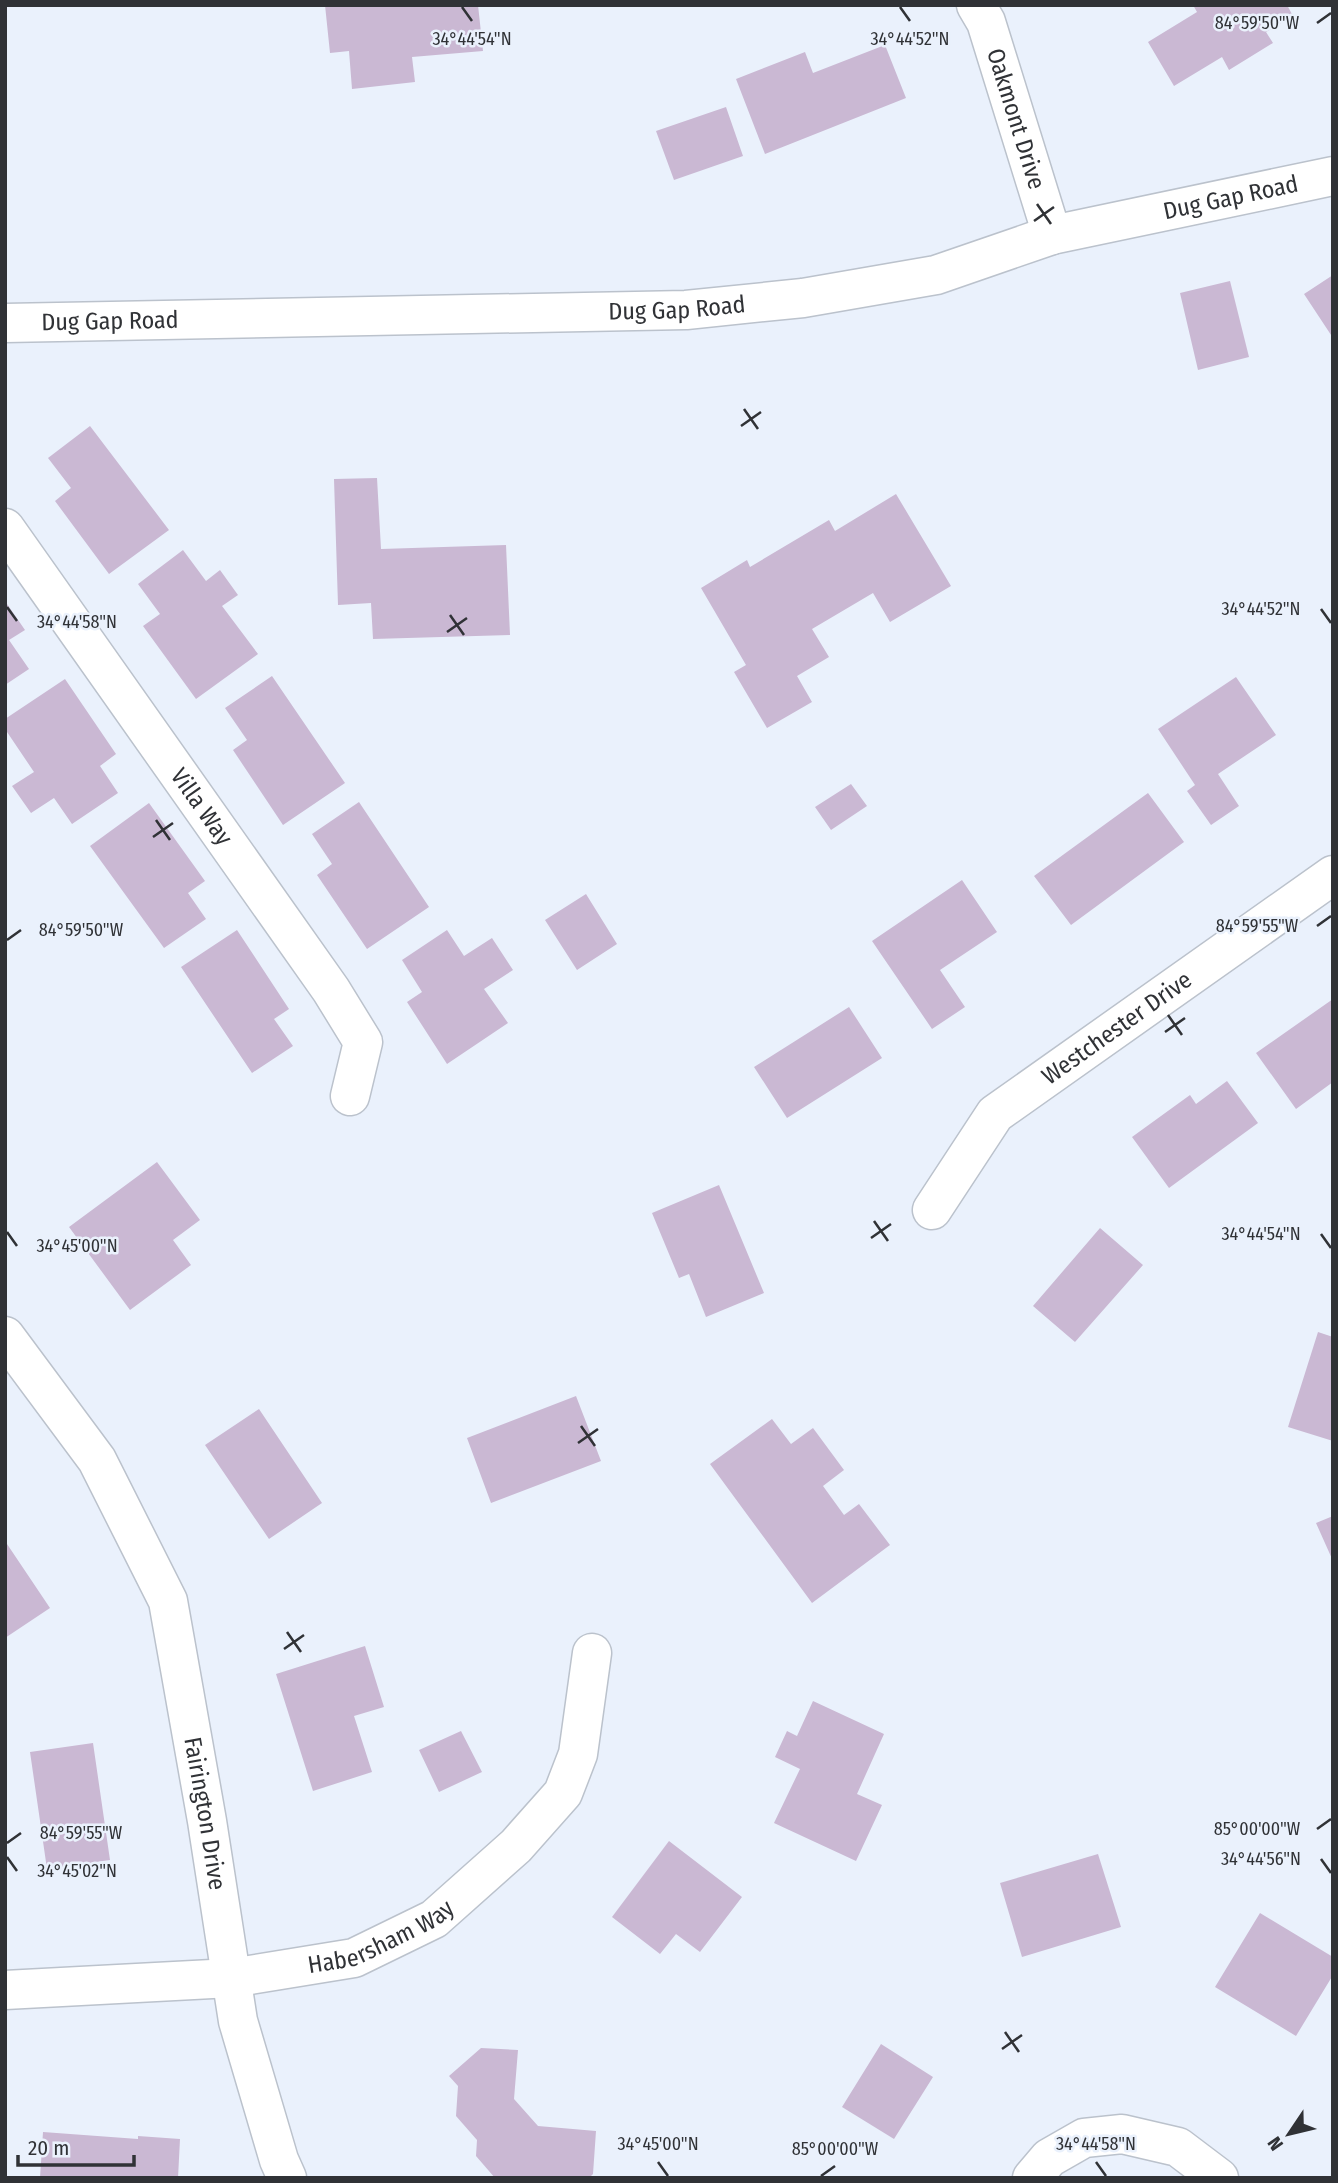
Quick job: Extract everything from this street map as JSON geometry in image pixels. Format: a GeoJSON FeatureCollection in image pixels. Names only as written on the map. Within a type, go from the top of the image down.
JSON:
{"type":"FeatureCollection","features":[{"type":"Feature","properties":{"kind":"street","name":"Oakmont Drive"},"geometry":{"type":"LineString","coordinates":[[976,5],[986,22],[1052,235]]}},
{"type":"Feature","properties":{"kind":"street","name":"Dug Gap Road"},"geometry":{"type":"LineString","coordinates":[[5,323],[686,310],[803,298],[936,275],[1052,235],[1333,176]]}},
{"type":"Feature","properties":{"kind":"street","name":"Villa Way"},"geometry":{"type":"LineString","coordinates":[[5,528],[323,979],[363,1042],[350,1096]]}},
{"type":"Feature","properties":{"kind":"street","name":"Westchester Drive"},"geometry":{"type":"LineString","coordinates":[[932,1210],[995,1114],[1333,875]]}},
{"type":"Feature","properties":{"kind":"street","name":"Fairington Drive"},"geometry":{"type":"LineString","coordinates":[[5,1336],[97,1460],[168,1601],[238,2021],[279,2160],[287,2178]]}},
{"type":"Feature","properties":{"kind":"street","name":"Habersham Way"},"geometry":{"type":"LineString","coordinates":[[5,1990],[231,1978],[354,1958],[434,1919],[516,1846],[563,1793],[578,1754],[592,1653]]}},
{"type":"Feature","properties":{"kind":"street"},"geometry":{"type":"LineString","coordinates":[[1032,2178],[1049,2158],[1084,2138],[1122,2134],[1178,2147],[1219,2178]]}},
{"type":"Feature","properties":{"kind":"building"},"geometry":{"type":"Polygon","coordinates":[[[325,5],[478,5],[483,51],[412,57],[415,82],[352,89],[349,51],[330,53],[325,5]]]}},
{"type":"Feature","properties":{"kind":"building"},"geometry":{"type":"Polygon","coordinates":[[[1193,5],[1287,5],[1293,16],[1266,32],[1273,43],[1229,70],[1222,57],[1174,86],[1148,42],[1197,12],[1193,5]]]}},
{"type":"Feature","properties":{"kind":"building"},"geometry":{"type":"Polygon","coordinates":[[[885,45],[906,98],[765,154],[736,79],[805,52],[813,73],[885,45]]]}},
{"type":"Feature","properties":{"kind":"building"},"geometry":{"type":"Polygon","coordinates":[[[726,107],[743,156],[674,180],[656,131],[726,107]]]}},
{"type":"Feature","properties":{"kind":"building"},"geometry":{"type":"Polygon","coordinates":[[[1333,275],[1333,338],[1304,294],[1333,275]]]}},
{"type":"Feature","properties":{"kind":"building"},"geometry":{"type":"Polygon","coordinates":[[[1230,281],[1249,357],[1198,370],[1180,293],[1230,281]]]}},
{"type":"Feature","properties":{"kind":"building"},"geometry":{"type":"Polygon","coordinates":[[[90,426],[169,530],[109,574],[55,501],[71,488],[48,458],[90,426]]]}},
{"type":"Feature","properties":{"kind":"building"},"geometry":{"type":"Polygon","coordinates":[[[377,478],[381,549],[506,545],[510,635],[373,639],[371,603],[338,605],[334,479],[377,478]]]}},
{"type":"Feature","properties":{"kind":"building"},"geometry":{"type":"Polygon","coordinates":[[[896,494],[951,586],[890,622],[873,593],[812,629],[829,657],[797,676],[812,702],[767,728],[734,672],[746,665],[701,588],[747,560],[750,567],[829,520],[835,531],[896,494]]]}},
{"type":"Feature","properties":{"kind":"building"},"geometry":{"type":"Polygon","coordinates":[[[183,550],[206,581],[220,570],[238,595],[222,606],[258,654],[196,699],[143,626],[160,614],[138,584],[183,550]]]}},
{"type":"Feature","properties":{"kind":"building"},"geometry":{"type":"Polygon","coordinates":[[[5,601],[25,630],[9,640],[29,669],[5,685],[5,601]]]}},
{"type":"Feature","properties":{"kind":"building"},"geometry":{"type":"Polygon","coordinates":[[[272,676],[345,783],[283,825],[233,750],[247,740],[225,708],[272,676]]]}},
{"type":"Feature","properties":{"kind":"building"},"geometry":{"type":"Polygon","coordinates":[[[1236,677],[1276,735],[1218,774],[1239,806],[1211,825],[1187,791],[1195,785],[1158,729],[1236,677]]]}},
{"type":"Feature","properties":{"kind":"building"},"geometry":{"type":"Polygon","coordinates":[[[65,679],[116,754],[100,766],[118,793],[72,824],[54,798],[31,813],[12,786],[34,772],[5,729],[5,719],[65,679]]]}},
{"type":"Feature","properties":{"kind":"building"},"geometry":{"type":"Polygon","coordinates":[[[851,784],[867,806],[831,830],[815,807],[851,784]]]}},
{"type":"Feature","properties":{"kind":"building"},"geometry":{"type":"Polygon","coordinates":[[[1148,793],[1184,842],[1071,925],[1034,876],[1148,793]]]}},
{"type":"Feature","properties":{"kind":"building"},"geometry":{"type":"Polygon","coordinates":[[[359,802],[429,907],[367,949],[317,875],[332,864],[312,834],[359,802]]]}},
{"type":"Feature","properties":{"kind":"building"},"geometry":{"type":"Polygon","coordinates":[[[149,803],[205,881],[188,893],[206,919],[164,948],[90,846],[149,803]]]}},
{"type":"Feature","properties":{"kind":"building"},"geometry":{"type":"Polygon","coordinates":[[[962,880],[997,932],[940,970],[965,1007],[932,1029],[872,941],[962,880]]]}},
{"type":"Feature","properties":{"kind":"building"},"geometry":{"type":"Polygon","coordinates":[[[586,894],[617,944],[577,970],[545,920],[586,894]]]}},
{"type":"Feature","properties":{"kind":"building"},"geometry":{"type":"Polygon","coordinates":[[[237,930],[289,1009],[274,1019],[293,1046],[252,1073],[181,967],[237,930]]]}},
{"type":"Feature","properties":{"kind":"building"},"geometry":{"type":"Polygon","coordinates":[[[447,930],[464,956],[492,938],[513,970],[484,989],[508,1023],[447,1064],[407,1002],[422,992],[402,960],[447,930]]]}},
{"type":"Feature","properties":{"kind":"building"},"geometry":{"type":"Polygon","coordinates":[[[1333,999],[1333,1082],[1296,1109],[1256,1053],[1333,999]]]}},
{"type":"Feature","properties":{"kind":"building"},"geometry":{"type":"Polygon","coordinates":[[[849,1007],[882,1058],[787,1118],[754,1067],[849,1007]]]}},
{"type":"Feature","properties":{"kind":"building"},"geometry":{"type":"Polygon","coordinates":[[[1227,1081],[1258,1123],[1169,1188],[1132,1137],[1190,1095],[1196,1104],[1227,1081]]]}},
{"type":"Feature","properties":{"kind":"building"},"geometry":{"type":"Polygon","coordinates":[[[157,1162],[200,1220],[173,1240],[191,1265],[130,1310],[69,1227],[157,1162]]]}},
{"type":"Feature","properties":{"kind":"building"},"geometry":{"type":"Polygon","coordinates":[[[719,1185],[764,1293],[706,1317],[689,1274],[679,1278],[652,1213],[719,1185]]]}},
{"type":"Feature","properties":{"kind":"building"},"geometry":{"type":"Polygon","coordinates":[[[1100,1228],[1143,1265],[1075,1342],[1033,1306],[1100,1228]]]}},
{"type":"Feature","properties":{"kind":"building"},"geometry":{"type":"Polygon","coordinates":[[[1318,1332],[1333,1337],[1333,1441],[1288,1427],[1318,1332]]]}},
{"type":"Feature","properties":{"kind":"building"},"geometry":{"type":"Polygon","coordinates":[[[576,1396],[601,1461],[491,1503],[467,1438],[576,1396]]]}},
{"type":"Feature","properties":{"kind":"building"},"geometry":{"type":"Polygon","coordinates":[[[259,1409],[322,1503],[269,1539],[205,1445],[259,1409]]]}},
{"type":"Feature","properties":{"kind":"building"},"geometry":{"type":"Polygon","coordinates":[[[772,1419],[791,1444],[813,1428],[844,1470],[823,1486],[844,1515],[859,1504],[890,1545],[812,1603],[710,1464],[772,1419]]]}},
{"type":"Feature","properties":{"kind":"building"},"geometry":{"type":"Polygon","coordinates":[[[1333,1516],[1333,1561],[1316,1523],[1333,1516]]]}},
{"type":"Feature","properties":{"kind":"building"},"geometry":{"type":"Polygon","coordinates":[[[5,1541],[50,1608],[5,1638],[5,1541]]]}},
{"type":"Feature","properties":{"kind":"building"},"geometry":{"type":"Polygon","coordinates":[[[365,1646],[384,1707],[354,1716],[372,1772],[313,1791],[276,1674],[365,1646]]]}},
{"type":"Feature","properties":{"kind":"building"},"geometry":{"type":"Polygon","coordinates":[[[813,1701],[884,1734],[857,1794],[882,1805],[856,1861],[774,1823],[800,1769],[775,1757],[787,1731],[797,1736],[813,1701]]]}},
{"type":"Feature","properties":{"kind":"building"},"geometry":{"type":"Polygon","coordinates":[[[461,1731],[482,1772],[439,1792],[419,1750],[461,1731]]]}},
{"type":"Feature","properties":{"kind":"building"},"geometry":{"type":"Polygon","coordinates":[[[93,1743],[110,1860],[47,1869],[30,1752],[93,1743]]]}},
{"type":"Feature","properties":{"kind":"building"},"geometry":{"type":"Polygon","coordinates":[[[669,1841],[742,1897],[700,1952],[676,1934],[660,1954],[612,1917],[669,1841]]]}},
{"type":"Feature","properties":{"kind":"building"},"geometry":{"type":"Polygon","coordinates":[[[1098,1854],[1121,1927],[1022,1957],[1000,1883],[1098,1854]]]}},
{"type":"Feature","properties":{"kind":"building"},"geometry":{"type":"Polygon","coordinates":[[[1260,1913],[1333,1957],[1333,1975],[1296,2036],[1215,1987],[1260,1913]]]}},
{"type":"Feature","properties":{"kind":"building"},"geometry":{"type":"Polygon","coordinates":[[[881,2044],[933,2077],[894,2139],[842,2107],[881,2044]]]}},
{"type":"Feature","properties":{"kind":"building"},"geometry":{"type":"Polygon","coordinates":[[[481,2048],[518,2050],[514,2099],[538,2126],[596,2131],[593,2174],[589,2178],[495,2178],[476,2156],[477,2140],[456,2116],[458,2086],[449,2076],[481,2048]]]}},
{"type":"Feature","properties":{"kind":"building"},"geometry":{"type":"Polygon","coordinates":[[[43,2132],[138,2139],[138,2136],[180,2139],[178,2178],[40,2178],[43,2132]]]}}]}
